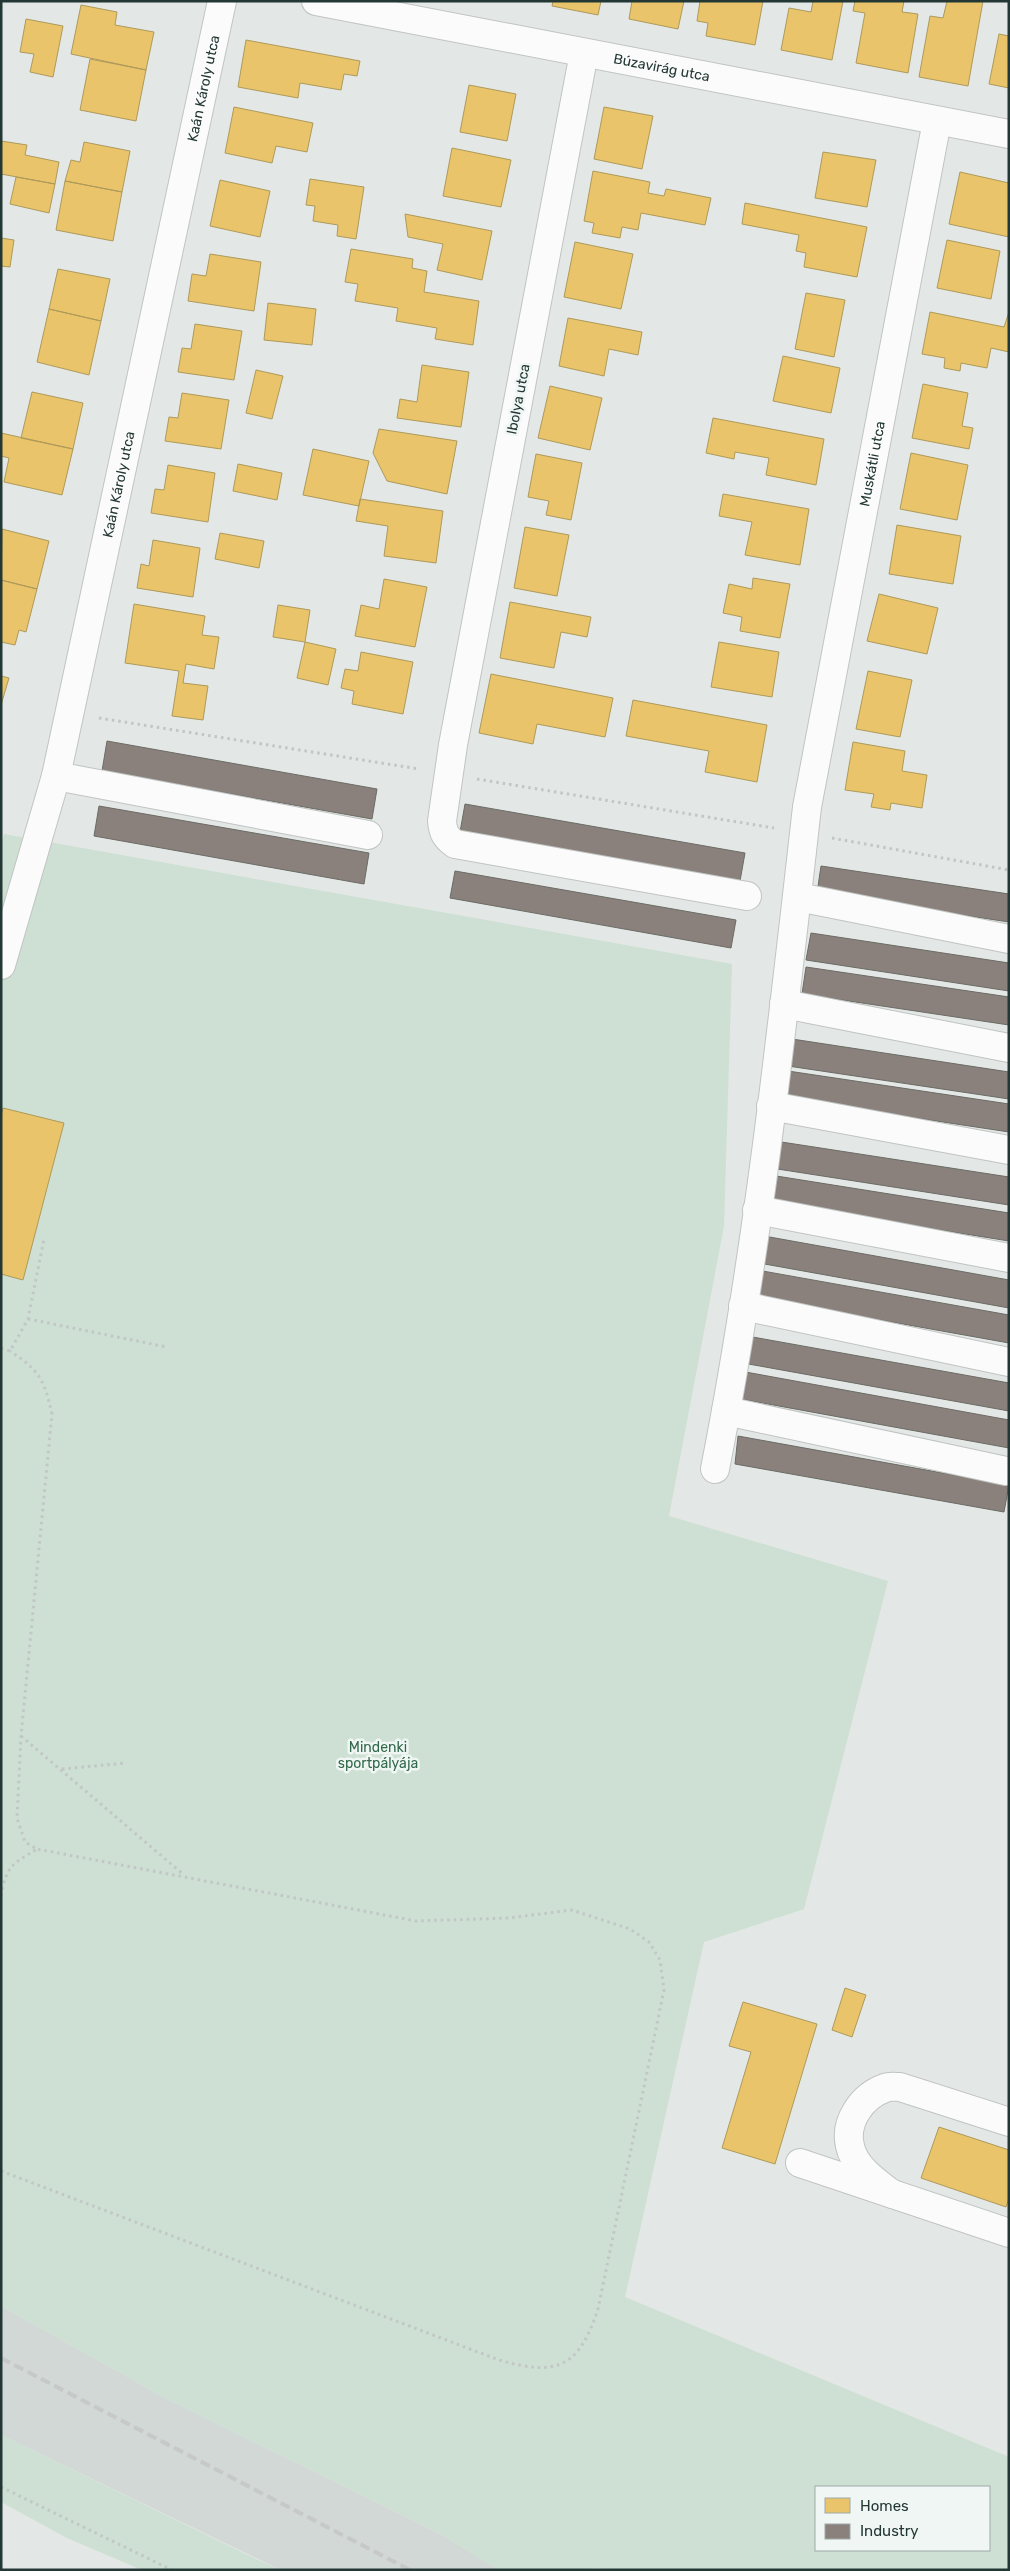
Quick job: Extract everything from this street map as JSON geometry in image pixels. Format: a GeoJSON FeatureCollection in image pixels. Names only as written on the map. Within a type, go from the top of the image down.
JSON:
{"type":"FeatureCollection","features":[{"type":"Feature","properties":{"kind":"street","name":"Kaán Károly utca"},"geometry":{"type":"LineString","coordinates":[[1,965],[56,776],[222,1]]}},
{"type":"Feature","properties":{"kind":"street","name":"Búzavirág utca"},"geometry":{"type":"LineString","coordinates":[[316,1],[1009,134]]}},
{"type":"Feature","properties":{"kind":"street","name":"Ibolya utca"},"geometry":{"type":"LineString","coordinates":[[584,53],[453,745],[442,820],[446,838],[455,844],[747,896]]}},
{"type":"Feature","properties":{"kind":"street","name":"Muskátli utca"},"geometry":{"type":"LineString","coordinates":[[715,1469],[726,1411],[757,1210],[798,897],[805,820],[937,121]]}},
{"type":"Feature","properties":{"kind":"street"},"geometry":{"type":"LineString","coordinates":[[56,776],[368,835]]}},
{"type":"Feature","properties":{"kind":"street"},"geometry":{"type":"LineString","coordinates":[[798,897],[1009,939]]}},
{"type":"Feature","properties":{"kind":"street"},"geometry":{"type":"LineString","coordinates":[[784,1004],[1009,1048]]}},
{"type":"Feature","properties":{"kind":"street"},"geometry":{"type":"LineString","coordinates":[[771,1106],[1009,1150]]}},
{"type":"Feature","properties":{"kind":"street"},"geometry":{"type":"LineString","coordinates":[[757,1210],[1009,1258]]}},
{"type":"Feature","properties":{"kind":"street"},"geometry":{"type":"LineString","coordinates":[[743,1306],[1009,1362]]}},
{"type":"Feature","properties":{"kind":"street"},"geometry":{"type":"LineString","coordinates":[[726,1411],[1006,1471]]}},
{"type":"Feature","properties":{"kind":"street"},"geometry":{"type":"LineString","coordinates":[[892,2194],[869,2176],[858,2164],[850,2146],[850,2127],[856,2110],[886,2087],[900,2087],[1009,2122]]}},
{"type":"Feature","properties":{"kind":"street"},"geometry":{"type":"LineString","coordinates":[[800,2163],[1009,2233]]}},
{"type":"Feature","properties":{"kind":"path"},"geometry":{"type":"LineString","coordinates":[[805,820],[1009,870]]}},
{"type":"Feature","properties":{"kind":"path"},"geometry":{"type":"LineString","coordinates":[[10,1350],[28,1319],[44,1239]]}},
{"type":"Feature","properties":{"kind":"path"},"geometry":{"type":"LineString","coordinates":[[28,1319],[166,1347]]}},
{"type":"Feature","properties":{"kind":"path"},"geometry":{"type":"LineString","coordinates":[[1,1348],[10,1350],[37,1372],[46,1390],[52,1414],[21,1736],[17,1818],[25,1842],[37,1849],[416,1921],[508,1918],[572,1910],[630,1929],[650,1942],[660,1960],[664,1990],[598,2309],[582,2348],[568,2362],[550,2366],[515,2365],[499,2360],[1,2171]]}},
{"type":"Feature","properties":{"kind":"path"},"geometry":{"type":"LineString","coordinates":[[21,1736],[186,1876]]}},
{"type":"Feature","properties":{"kind":"path"},"geometry":{"type":"LineString","coordinates":[[62,1769],[126,1763]]}},
{"type":"Feature","properties":{"kind":"path"},"geometry":{"type":"LineString","coordinates":[[1,1896],[6,1872],[14,1863],[37,1849]]}},
{"type":"Feature","properties":{"kind":"path"},"geometry":{"type":"LineString","coordinates":[[1,2487],[172,2570]]}},
{"type":"Feature","properties":{"kind":"shaded area"},"geometry":{"type":"Polygon","coordinates":[[[1,2306],[163,2397],[442,2535],[499,2570],[281,2570],[1,2435],[1,2306]]]}},
{"type":"Feature","properties":{"kind":"green space","name":"Mindenki sportpályája"},"geometry":{"type":"Polygon","coordinates":[[[4,834],[732,964],[724,1226],[669,1516],[888,1581],[804,1909],[704,1942],[625,2297],[1009,2457],[1009,2570],[618,2570],[592,2568],[590,2570],[499,2570],[442,2535],[163,2397],[1,2306],[1,844],[4,834]]]}},
{"type":"Feature","properties":{"kind":"green space"},"geometry":{"type":"Polygon","coordinates":[[[1,2435],[281,2570],[142,2570],[67,2538],[1,2502],[1,2435]]]}},
{"type":"Feature","properties":{"kind":"building: Homes"},"geometry":{"type":"Polygon","coordinates":[[[553,1],[601,1],[598,15],[552,6],[553,1]]]}},
{"type":"Feature","properties":{"kind":"building: Homes"},"geometry":{"type":"Polygon","coordinates":[[[632,1],[684,1],[678,29],[629,19],[632,1]]]}},
{"type":"Feature","properties":{"kind":"building: Homes"},"geometry":{"type":"Polygon","coordinates":[[[700,1],[763,1],[755,45],[706,36],[708,23],[697,21],[700,1]]]}},
{"type":"Feature","properties":{"kind":"building: Homes"},"geometry":{"type":"Polygon","coordinates":[[[813,1],[843,1],[832,60],[781,50],[789,8],[811,12],[813,1]]]}},
{"type":"Feature","properties":{"kind":"building: Homes"},"geometry":{"type":"Polygon","coordinates":[[[855,1],[904,1],[902,12],[918,14],[908,73],[856,63],[865,13],[853,11],[855,1]]]}},
{"type":"Feature","properties":{"kind":"building: Homes"},"geometry":{"type":"Polygon","coordinates":[[[947,1],[983,1],[968,86],[919,77],[930,16],[943,18],[947,1]]]}},
{"type":"Feature","properties":{"kind":"building: Homes"},"geometry":{"type":"Polygon","coordinates":[[[81,5],[117,12],[115,25],[154,32],[146,70],[71,54],[81,5]]]}},
{"type":"Feature","properties":{"kind":"building: Homes"},"geometry":{"type":"Polygon","coordinates":[[[26,19],[63,26],[53,77],[30,72],[34,54],[20,52],[26,19]]]}},
{"type":"Feature","properties":{"kind":"building: Homes"},"geometry":{"type":"Polygon","coordinates":[[[999,34],[1009,36],[1009,88],[989,84],[999,34]]]}},
{"type":"Feature","properties":{"kind":"building: Homes"},"geometry":{"type":"Polygon","coordinates":[[[246,40],[360,61],[357,76],[344,74],[341,90],[300,83],[298,98],[238,87],[246,40]]]}},
{"type":"Feature","properties":{"kind":"building: Homes"},"geometry":{"type":"Polygon","coordinates":[[[90,59],[146,70],[136,121],[80,110],[90,59]]]}},
{"type":"Feature","properties":{"kind":"building: Homes"},"geometry":{"type":"Polygon","coordinates":[[[469,85],[516,94],[507,141],[460,132],[469,85]]]}},
{"type":"Feature","properties":{"kind":"building: Homes"},"geometry":{"type":"Polygon","coordinates":[[[234,107],[313,123],[307,152],[276,146],[272,163],[225,153],[234,107]]]}},
{"type":"Feature","properties":{"kind":"building: Homes"},"geometry":{"type":"Polygon","coordinates":[[[604,107],[653,116],[642,169],[594,159],[604,107]]]}},
{"type":"Feature","properties":{"kind":"building: Homes"},"geometry":{"type":"Polygon","coordinates":[[[1,141],[27,145],[25,155],[59,162],[55,184],[1,174],[1,141]]]}},
{"type":"Feature","properties":{"kind":"building: Homes"},"geometry":{"type":"Polygon","coordinates":[[[84,142],[130,151],[122,192],[65,181],[71,160],[80,162],[84,142]]]}},
{"type":"Feature","properties":{"kind":"building: Homes"},"geometry":{"type":"Polygon","coordinates":[[[452,148],[511,160],[501,207],[443,196],[452,148]]]}},
{"type":"Feature","properties":{"kind":"building: Homes"},"geometry":{"type":"Polygon","coordinates":[[[823,152],[876,160],[867,207],[815,198],[823,152]]]}},
{"type":"Feature","properties":{"kind":"building: Homes"},"geometry":{"type":"Polygon","coordinates":[[[593,171],[650,182],[648,193],[664,196],[666,189],[711,198],[705,225],[641,213],[638,230],[622,227],[620,238],[592,233],[594,223],[584,221],[593,171]]]}},
{"type":"Feature","properties":{"kind":"building: Homes"},"geometry":{"type":"Polygon","coordinates":[[[960,172],[1009,183],[1009,237],[949,224],[960,172]]]}},
{"type":"Feature","properties":{"kind":"building: Homes"},"geometry":{"type":"Polygon","coordinates":[[[16,177],[55,184],[49,213],[10,204],[16,177]]]}},
{"type":"Feature","properties":{"kind":"building: Homes"},"geometry":{"type":"Polygon","coordinates":[[[310,179],[364,187],[356,239],[337,236],[338,225],[313,221],[315,206],[306,205],[310,179]]]}},
{"type":"Feature","properties":{"kind":"building: Homes"},"geometry":{"type":"Polygon","coordinates":[[[220,180],[270,191],[260,237],[210,226],[220,180]]]}},
{"type":"Feature","properties":{"kind":"building: Homes"},"geometry":{"type":"Polygon","coordinates":[[[65,181],[122,192],[113,241],[56,230],[65,181]]]}},
{"type":"Feature","properties":{"kind":"building: Homes"},"geometry":{"type":"Polygon","coordinates":[[[745,203],[867,227],[857,277],[804,267],[806,253],[796,251],[799,235],[742,224],[745,203]]]}},
{"type":"Feature","properties":{"kind":"building: Homes"},"geometry":{"type":"Polygon","coordinates":[[[405,214],[492,231],[482,280],[437,270],[443,244],[408,237],[405,214]]]}},
{"type":"Feature","properties":{"kind":"building: Homes"},"geometry":{"type":"Polygon","coordinates":[[[1,238],[14,240],[10,267],[1,266],[1,238]]]}},
{"type":"Feature","properties":{"kind":"building: Homes"},"geometry":{"type":"Polygon","coordinates":[[[947,240],[1000,251],[991,299],[937,288],[947,240]]]}},
{"type":"Feature","properties":{"kind":"building: Homes"},"geometry":{"type":"Polygon","coordinates":[[[575,242],[633,254],[621,309],[564,297],[575,242]]]}},
{"type":"Feature","properties":{"kind":"building: Homes"},"geometry":{"type":"Polygon","coordinates":[[[351,249],[413,259],[412,268],[427,271],[424,292],[479,301],[473,345],[435,339],[437,328],[396,321],[398,308],[355,301],[358,284],[345,282],[351,249]]]}},
{"type":"Feature","properties":{"kind":"building: Homes"},"geometry":{"type":"Polygon","coordinates":[[[210,254],[261,262],[254,311],[188,301],[192,274],[206,276],[210,254]]]}},
{"type":"Feature","properties":{"kind":"building: Homes"},"geometry":{"type":"Polygon","coordinates":[[[58,269],[110,279],[101,321],[49,309],[58,269]]]}},
{"type":"Feature","properties":{"kind":"building: Homes"},"geometry":{"type":"Polygon","coordinates":[[[806,293],[845,300],[834,357],[795,349],[806,293]]]}},
{"type":"Feature","properties":{"kind":"building: Homes"},"geometry":{"type":"Polygon","coordinates":[[[268,303],[316,309],[312,345],[264,340],[268,303]]]}},
{"type":"Feature","properties":{"kind":"building: Homes"},"geometry":{"type":"Polygon","coordinates":[[[49,309],[101,321],[89,375],[37,362],[49,309]]]}},
{"type":"Feature","properties":{"kind":"building: Homes"},"geometry":{"type":"Polygon","coordinates":[[[930,312],[1004,327],[1009,312],[1009,352],[991,348],[987,368],[961,363],[960,371],[944,368],[945,358],[922,354],[930,312]]]}},
{"type":"Feature","properties":{"kind":"building: Homes"},"geometry":{"type":"Polygon","coordinates":[[[568,318],[642,332],[638,355],[609,349],[604,376],[559,366],[568,318]]]}},
{"type":"Feature","properties":{"kind":"building: Homes"},"geometry":{"type":"Polygon","coordinates":[[[195,324],[242,331],[234,380],[178,372],[182,348],[191,349],[195,324]]]}},
{"type":"Feature","properties":{"kind":"building: Homes"},"geometry":{"type":"Polygon","coordinates":[[[783,356],[840,368],[831,413],[773,401],[783,356]]]}},
{"type":"Feature","properties":{"kind":"building: Homes"},"geometry":{"type":"Polygon","coordinates":[[[422,365],[469,372],[461,427],[397,418],[400,399],[417,402],[422,365]]]}},
{"type":"Feature","properties":{"kind":"building: Homes"},"geometry":{"type":"Polygon","coordinates":[[[256,370],[283,376],[272,419],[246,413],[256,370]]]}},
{"type":"Feature","properties":{"kind":"building: Homes"},"geometry":{"type":"Polygon","coordinates":[[[923,384],[968,393],[962,426],[973,428],[969,449],[912,438],[923,384]]]}},
{"type":"Feature","properties":{"kind":"building: Homes"},"geometry":{"type":"Polygon","coordinates":[[[550,386],[602,398],[590,450],[538,438],[550,386]]]}},
{"type":"Feature","properties":{"kind":"building: Homes"},"geometry":{"type":"Polygon","coordinates":[[[32,392],[83,403],[73,449],[21,438],[32,392]]]}},
{"type":"Feature","properties":{"kind":"building: Homes"},"geometry":{"type":"Polygon","coordinates":[[[182,393],[229,400],[221,449],[165,441],[169,417],[178,418],[182,393]]]}},
{"type":"Feature","properties":{"kind":"building: Homes"},"geometry":{"type":"Polygon","coordinates":[[[713,418],[824,439],[816,485],[766,475],[769,458],[735,452],[734,459],[706,453],[713,418]]]}},
{"type":"Feature","properties":{"kind":"building: Homes"},"geometry":{"type":"Polygon","coordinates":[[[379,429],[457,441],[447,494],[387,481],[373,453],[379,429]]]}},
{"type":"Feature","properties":{"kind":"building: Homes"},"geometry":{"type":"Polygon","coordinates":[[[1,433],[73,449],[62,495],[4,482],[9,458],[1,456],[1,433]]]}},
{"type":"Feature","properties":{"kind":"building: Homes"},"geometry":{"type":"Polygon","coordinates":[[[313,449],[369,461],[359,506],[303,495],[313,449]]]}},
{"type":"Feature","properties":{"kind":"building: Homes"},"geometry":{"type":"Polygon","coordinates":[[[911,453],[968,465],[957,520],[900,509],[911,453]]]}},
{"type":"Feature","properties":{"kind":"building: Homes"},"geometry":{"type":"Polygon","coordinates":[[[536,454],[582,463],[571,520],[546,515],[549,501],[528,497],[536,454]]]}},
{"type":"Feature","properties":{"kind":"building: Homes"},"geometry":{"type":"Polygon","coordinates":[[[238,464],[282,473],[277,500],[233,491],[238,464]]]}},
{"type":"Feature","properties":{"kind":"building: Homes"},"geometry":{"type":"Polygon","coordinates":[[[168,465],[215,473],[208,522],[151,513],[155,489],[164,490],[168,465]]]}},
{"type":"Feature","properties":{"kind":"building: Homes"},"geometry":{"type":"Polygon","coordinates":[[[723,494],[809,509],[800,565],[745,555],[752,522],[719,516],[723,494]]]}},
{"type":"Feature","properties":{"kind":"building: Homes"},"geometry":{"type":"Polygon","coordinates":[[[360,499],[443,511],[436,563],[384,556],[388,526],[356,521],[360,499]]]}},
{"type":"Feature","properties":{"kind":"building: Homes"},"geometry":{"type":"Polygon","coordinates":[[[897,525],[961,536],[953,584],[889,574],[897,525]]]}},
{"type":"Feature","properties":{"kind":"building: Homes"},"geometry":{"type":"Polygon","coordinates":[[[525,527],[569,535],[557,596],[514,588],[525,527]]]}},
{"type":"Feature","properties":{"kind":"building: Homes"},"geometry":{"type":"Polygon","coordinates":[[[2,529],[49,541],[37,589],[1,580],[2,529]]]}},
{"type":"Feature","properties":{"kind":"building: Homes"},"geometry":{"type":"Polygon","coordinates":[[[220,533],[264,541],[259,568],[215,559],[220,533]]]}},
{"type":"Feature","properties":{"kind":"building: Homes"},"geometry":{"type":"Polygon","coordinates":[[[153,540],[200,548],[193,597],[137,588],[141,564],[149,566],[153,540]]]}},
{"type":"Feature","properties":{"kind":"building: Homes"},"geometry":{"type":"Polygon","coordinates":[[[753,578],[790,584],[780,638],[740,631],[742,617],[723,613],[729,584],[752,589],[753,578]]]}},
{"type":"Feature","properties":{"kind":"building: Homes"},"geometry":{"type":"Polygon","coordinates":[[[384,579],[427,587],[415,647],[355,636],[361,605],[379,609],[384,579]]]}},
{"type":"Feature","properties":{"kind":"building: Homes"},"geometry":{"type":"Polygon","coordinates":[[[1,580],[37,589],[26,632],[19,630],[15,645],[1,642],[1,580]]]}},
{"type":"Feature","properties":{"kind":"building: Homes"},"geometry":{"type":"Polygon","coordinates":[[[879,594],[938,608],[927,654],[867,641],[879,594]]]}},
{"type":"Feature","properties":{"kind":"building: Homes"},"geometry":{"type":"Polygon","coordinates":[[[510,602],[591,617],[587,637],[561,632],[554,668],[500,658],[510,602]]]}},
{"type":"Feature","properties":{"kind":"building: Homes"},"geometry":{"type":"Polygon","coordinates":[[[134,604],[205,616],[202,635],[219,637],[214,669],[186,664],[183,683],[208,686],[203,720],[172,716],[179,671],[125,663],[134,604]]]}},
{"type":"Feature","properties":{"kind":"building: Homes"},"geometry":{"type":"Polygon","coordinates":[[[278,605],[310,610],[305,642],[273,637],[278,605]]]}},
{"type":"Feature","properties":{"kind":"building: Homes"},"geometry":{"type":"Polygon","coordinates":[[[305,642],[336,649],[328,685],[297,678],[305,642]]]}},
{"type":"Feature","properties":{"kind":"building: Homes"},"geometry":{"type":"Polygon","coordinates":[[[719,642],[779,652],[772,697],[711,687],[719,642]]]}},
{"type":"Feature","properties":{"kind":"building: Homes"},"geometry":{"type":"Polygon","coordinates":[[[361,652],[413,662],[403,714],[352,704],[354,691],[341,688],[345,669],[358,671],[361,652]]]}},
{"type":"Feature","properties":{"kind":"building: Homes"},"geometry":{"type":"Polygon","coordinates":[[[868,671],[912,680],[900,737],[856,729],[868,671]]]}},
{"type":"Feature","properties":{"kind":"building: Homes"},"geometry":{"type":"Polygon","coordinates":[[[491,674],[613,698],[605,737],[537,724],[533,744],[479,733],[491,674]]]}},
{"type":"Feature","properties":{"kind":"building: Homes"},"geometry":{"type":"Polygon","coordinates":[[[1,676],[9,678],[1,705],[1,676]]]}},
{"type":"Feature","properties":{"kind":"building: Homes"},"geometry":{"type":"Polygon","coordinates":[[[633,700],[767,725],[757,782],[705,772],[709,751],[626,736],[633,700]]]}},
{"type":"Feature","properties":{"kind":"building: Homes"},"geometry":{"type":"Polygon","coordinates":[[[853,742],[905,751],[902,771],[927,775],[922,808],[891,803],[890,810],[871,807],[874,794],[845,790],[853,742]]]}},
{"type":"Feature","properties":{"kind":"building: Homes"},"geometry":{"type":"Polygon","coordinates":[[[3,1108],[64,1123],[23,1280],[1,1274],[1,1116],[3,1108]]]}},
{"type":"Feature","properties":{"kind":"building: Homes"},"geometry":{"type":"Polygon","coordinates":[[[845,1988],[866,1995],[852,2037],[832,2030],[845,1988]]]}},
{"type":"Feature","properties":{"kind":"building: Homes"},"geometry":{"type":"Polygon","coordinates":[[[743,2002],[817,2024],[775,2164],[722,2148],[751,2052],[729,2046],[743,2002]]]}},
{"type":"Feature","properties":{"kind":"building: Homes"},"geometry":{"type":"Polygon","coordinates":[[[939,2127],[1009,2150],[1009,2198],[1006,2207],[921,2178],[939,2127]]]}},
{"type":"Feature","properties":{"kind":"building: Industry"},"geometry":{"type":"Polygon","coordinates":[[[107,741],[377,789],[372,819],[102,771],[107,741]]]}},
{"type":"Feature","properties":{"kind":"building: Industry"},"geometry":{"type":"Polygon","coordinates":[[[465,804],[745,853],[740,881],[460,832],[465,804]]]}},
{"type":"Feature","properties":{"kind":"building: Industry"},"geometry":{"type":"Polygon","coordinates":[[[99,806],[369,853],[364,884],[94,836],[99,806]]]}},
{"type":"Feature","properties":{"kind":"building: Industry"},"geometry":{"type":"Polygon","coordinates":[[[821,866],[1009,894],[1009,922],[817,893],[821,866]]]}},
{"type":"Feature","properties":{"kind":"building: Industry"},"geometry":{"type":"Polygon","coordinates":[[[455,871],[736,920],[731,948],[450,898],[455,871]]]}},
{"type":"Feature","properties":{"kind":"building: Industry"},"geometry":{"type":"Polygon","coordinates":[[[811,933],[1009,963],[1009,991],[806,960],[811,933]]]}},
{"type":"Feature","properties":{"kind":"building: Industry"},"geometry":{"type":"Polygon","coordinates":[[[806,967],[1009,997],[1009,1025],[802,994],[806,967]]]}},
{"type":"Feature","properties":{"kind":"building: Industry"},"geometry":{"type":"Polygon","coordinates":[[[792,1039],[1009,1072],[1009,1099],[788,1066],[792,1039]]]}},
{"type":"Feature","properties":{"kind":"building: Industry"},"geometry":{"type":"Polygon","coordinates":[[[788,1071],[1009,1104],[1009,1132],[784,1098],[788,1071]]]}},
{"type":"Feature","properties":{"kind":"building: Industry"},"geometry":{"type":"Polygon","coordinates":[[[775,1141],[1009,1177],[1009,1205],[771,1168],[775,1141]]]}},
{"type":"Feature","properties":{"kind":"building: Industry"},"geometry":{"type":"Polygon","coordinates":[[[770,1175],[1009,1213],[1009,1241],[766,1202],[770,1175]]]}},
{"type":"Feature","properties":{"kind":"building: Industry"},"geometry":{"type":"Polygon","coordinates":[[[764,1236],[1009,1280],[1009,1308],[759,1263],[764,1236]]]}},
{"type":"Feature","properties":{"kind":"building: Industry"},"geometry":{"type":"Polygon","coordinates":[[[757,1270],[1009,1315],[1009,1343],[752,1297],[757,1270]]]}},
{"type":"Feature","properties":{"kind":"building: Industry"},"geometry":{"type":"Polygon","coordinates":[[[747,1336],[1009,1383],[1009,1411],[743,1363],[747,1336]]]}},
{"type":"Feature","properties":{"kind":"building: Industry"},"geometry":{"type":"Polygon","coordinates":[[[740,1371],[1009,1420],[1009,1448],[735,1398],[740,1371]]]}},
{"type":"Feature","properties":{"kind":"building: Industry"},"geometry":{"type":"Polygon","coordinates":[[[738,1436],[1009,1485],[1004,1512],[735,1464],[738,1436]]]}},
{"type":"Feature","properties":{"kind":"railway"},"geometry":{"type":"LineString","coordinates":[[1,2358],[410,2570]]}}]}
